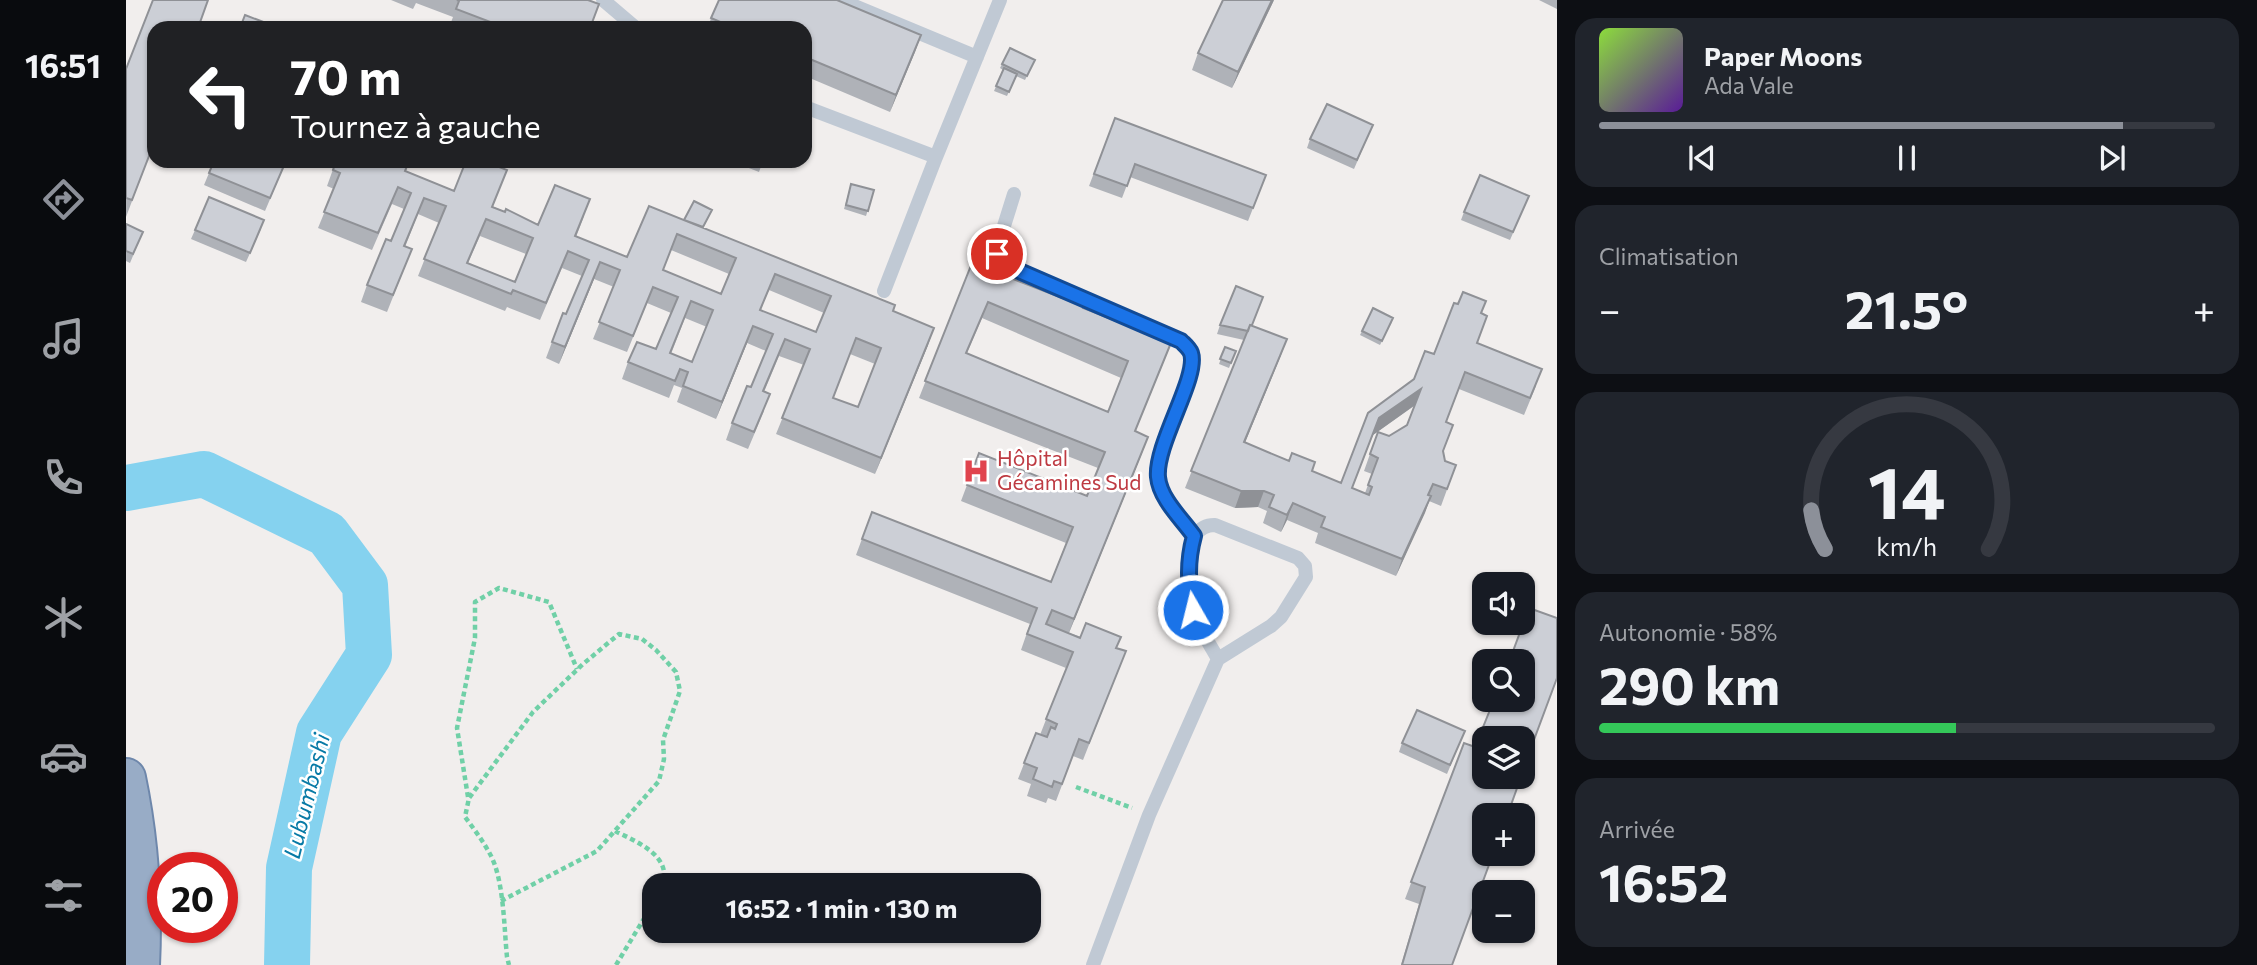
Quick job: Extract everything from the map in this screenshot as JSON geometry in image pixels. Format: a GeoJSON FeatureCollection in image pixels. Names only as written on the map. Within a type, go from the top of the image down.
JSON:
{"type":"FeatureCollection","features":[{"type":"Feature","properties":{"kind":"highway"},"geometry":{"type":"LineString","coordinates":[[126,778],[140,871],[140,965]]}},
{"type":"Feature","properties":{"kind":"lane"},"geometry":{"type":"LineString","coordinates":[[603,0],[628,21]]}},
{"type":"Feature","properties":{"kind":"lane"},"geometry":{"type":"LineString","coordinates":[[840,0],[977,57]]}},
{"type":"Feature","properties":{"kind":"lane"},"geometry":{"type":"LineString","coordinates":[[884,291],[1000,0]]}},
{"type":"Feature","properties":{"kind":"lane"},"geometry":{"type":"LineString","coordinates":[[812,110],[936,157]]}},
{"type":"Feature","properties":{"kind":"lane"},"geometry":{"type":"LineString","coordinates":[[1014,194],[998,245],[997,254],[1003,264],[1181,341],[1188,348],[1192,356],[1190,373],[1159,460],[1158,477],[1162,492],[1194,536]]}},
{"type":"Feature","properties":{"kind":"lane"},"geometry":{"type":"LineString","coordinates":[[1093,965],[1149,815],[1218,659],[1271,626],[1306,577],[1303,562],[1298,558],[1215,525],[1197,531],[1188,564],[1192,603],[1198,621],[1218,659]]}},
{"type":"Feature","properties":{"kind":"path"},"geometry":{"type":"LineString","coordinates":[[509,965],[502,901],[491,856],[466,817],[469,798],[457,728],[475,638],[475,602],[499,588],[549,602],[578,669]]}},
{"type":"Feature","properties":{"kind":"path"},"geometry":{"type":"LineString","coordinates":[[469,798],[533,712],[619,635],[642,639],[676,672],[680,691],[663,740],[664,759],[659,781],[597,851],[502,901]]}},
{"type":"Feature","properties":{"kind":"path"},"geometry":{"type":"LineString","coordinates":[[1076,787],[1149,815]]}},
{"type":"Feature","properties":{"kind":"path"},"geometry":{"type":"LineString","coordinates":[[615,831],[649,848],[661,863],[663,873]]}},
{"type":"Feature","properties":{"kind":"path"},"geometry":{"type":"LineString","coordinates":[[616,965],[642,921]]}},
{"type":"Feature","properties":{"kind":"building"},"geometry":{"type":"Polygon","coordinates":[[[153,0],[208,0],[200,21],[147,21],[147,161],[132,200],[126,198],[126,69],[153,0]]]}},
{"type":"Feature","properties":{"kind":"building"},"geometry":{"type":"Polygon","coordinates":[[[457,0],[588,0],[599,4],[593,21],[488,21],[456,9],[457,0]]]}},
{"type":"Feature","properties":{"kind":"building"},"geometry":{"type":"Polygon","coordinates":[[[719,0],[837,0],[921,35],[896,95],[812,60],[812,21],[718,21],[711,18],[719,0]]]}},
{"type":"Feature","properties":{"kind":"building"},"geometry":{"type":"Polygon","coordinates":[[[1223,0],[1272,0],[1238,72],[1198,53],[1223,0]]]}},
{"type":"Feature","properties":{"kind":"building"},"geometry":{"type":"Polygon","coordinates":[[[245,15],[261,21],[243,21],[245,15]]]}},
{"type":"Feature","properties":{"kind":"building"},"geometry":{"type":"Polygon","coordinates":[[[1010,48],[1035,60],[1027,76],[1002,64],[1010,48]]]}},
{"type":"Feature","properties":{"kind":"building"},"geometry":{"type":"Polygon","coordinates":[[[1004,68],[1017,74],[1009,92],[996,86],[1004,68]]]}},
{"type":"Feature","properties":{"kind":"building"},"geometry":{"type":"Polygon","coordinates":[[[1327,104],[1373,125],[1357,160],[1310,139],[1327,104]]]}},
{"type":"Feature","properties":{"kind":"building"},"geometry":{"type":"Polygon","coordinates":[[[1115,118],[1266,175],[1253,208],[1135,164],[1127,186],[1094,174],[1115,118]]]}},
{"type":"Feature","properties":{"kind":"building"},"geometry":{"type":"Polygon","coordinates":[[[211,168],[283,168],[270,198],[209,173],[211,168]]]}},
{"type":"Feature","properties":{"kind":"building"},"geometry":{"type":"Polygon","coordinates":[[[334,168],[406,168],[405,171],[454,191],[463,168],[502,168],[507,170],[492,207],[505,212],[506,209],[538,225],[555,185],[590,199],[575,236],[627,257],[649,206],[895,305],[893,311],[934,328],[881,458],[782,418],[810,349],[785,339],[763,391],[770,394],[754,432],[732,423],[747,386],[751,387],[773,334],[753,326],[722,402],[683,386],[688,372],[680,369],[675,381],[628,362],[637,342],[656,349],[678,297],[653,287],[633,336],[599,322],[620,270],[600,262],[565,347],[552,342],[589,260],[568,251],[546,303],[513,290],[511,294],[424,259],[446,206],[424,198],[404,246],[412,249],[393,295],[367,285],[386,239],[391,241],[411,193],[398,187],[378,233],[324,212],[340,173],[334,168]],[[486,219],[467,263],[515,282],[533,238],[486,219]],[[677,234],[663,270],[721,294],[736,258],[677,234]],[[775,274],[760,310],[816,332],[831,296],[775,274]],[[691,301],[670,353],[692,362],[713,310],[691,301]],[[856,338],[833,398],[858,407],[881,348],[856,338]]]}},
{"type":"Feature","properties":{"kind":"building"},"geometry":{"type":"Polygon","coordinates":[[[1480,175],[1529,196],[1513,232],[1464,212],[1480,175]]]}},
{"type":"Feature","properties":{"kind":"building"},"geometry":{"type":"Polygon","coordinates":[[[851,184],[874,190],[868,211],[846,205],[851,184]]]}},
{"type":"Feature","properties":{"kind":"building"},"geometry":{"type":"Polygon","coordinates":[[[209,197],[264,220],[250,253],[195,230],[209,197]]]}},
{"type":"Feature","properties":{"kind":"building"},"geometry":{"type":"Polygon","coordinates":[[[694,201],[712,210],[703,227],[684,220],[694,201]]]}},
{"type":"Feature","properties":{"kind":"building"},"geometry":{"type":"Polygon","coordinates":[[[126,224],[143,232],[133,254],[126,251],[126,224]]]}},
{"type":"Feature","properties":{"kind":"building"},"geometry":{"type":"Polygon","coordinates":[[[972,263],[1062,298],[1064,292],[1086,301],[1083,308],[1139,330],[1143,320],[1175,333],[1135,431],[1148,437],[1074,619],[1052,610],[1046,624],[1080,638],[1086,623],[1121,637],[1116,648],[1126,651],[1089,743],[1079,739],[1062,784],[1054,781],[1052,787],[1033,779],[1037,768],[1024,763],[1036,733],[1047,737],[1051,727],[1055,729],[1057,724],[1046,719],[1073,652],[1027,634],[1037,608],[862,539],[872,512],[1051,582],[1073,527],[967,485],[979,453],[1087,496],[1105,452],[925,381],[972,263]],[[988,302],[966,353],[1108,412],[1128,361],[988,302]]]}},
{"type":"Feature","properties":{"kind":"building"},"geometry":{"type":"Polygon","coordinates":[[[1236,286],[1263,297],[1248,331],[1220,325],[1236,286]]]}},
{"type":"Feature","properties":{"kind":"building"},"geometry":{"type":"Polygon","coordinates":[[[1463,292],[1486,301],[1481,313],[1487,316],[1477,343],[1542,369],[1530,398],[1465,372],[1446,422],[1453,425],[1443,451],[1445,461],[1456,465],[1447,489],[1433,484],[1428,495],[1431,496],[1402,559],[1321,527],[1325,517],[1293,503],[1287,515],[1269,507],[1274,495],[1264,491],[1241,491],[1191,471],[1250,325],[1287,339],[1244,442],[1289,461],[1292,453],[1315,462],[1312,471],[1341,483],[1368,413],[1414,379],[1425,351],[1434,354],[1454,303],[1458,304],[1463,292]],[[1421,389],[1379,418],[1352,488],[1369,495],[1372,487],[1368,485],[1378,458],[1370,454],[1378,432],[1389,436],[1407,425],[1421,389]]]}},
{"type":"Feature","properties":{"kind":"building"},"geometry":{"type":"Polygon","coordinates":[[[1373,308],[1393,318],[1382,341],[1362,331],[1373,308]]]}},
{"type":"Feature","properties":{"kind":"building"},"geometry":{"type":"Polygon","coordinates":[[[1225,347],[1236,351],[1231,363],[1220,359],[1225,347]]]}},
{"type":"Feature","properties":{"kind":"building"},"geometry":{"type":"Polygon","coordinates":[[[1535,610],[1557,618],[1557,678],[1535,737],[1535,726],[1483,726],[1489,712],[1535,712],[1535,649],[1514,649],[1519,635],[1535,635],[1535,610]]]}},
{"type":"Feature","properties":{"kind":"building"},"geometry":{"type":"Polygon","coordinates":[[[1417,710],[1465,731],[1450,765],[1402,743],[1417,710]]]}},
{"type":"Feature","properties":{"kind":"building"},"geometry":{"type":"Polygon","coordinates":[[[1464,743],[1472,746],[1472,789],[1517,789],[1512,803],[1472,803],[1472,866],[1489,866],[1483,880],[1472,880],[1472,911],[1452,965],[1402,965],[1425,887],[1411,882],[1464,743]]]}},
{"type":"Feature","properties":{"kind":"waterway","name":"Lubumbashi"},"geometry":{"type":"LineString","coordinates":[[126,488],[204,474],[327,534],[365,585],[369,655],[319,733],[289,868],[287,965]]}},
{"type":"Feature","properties":{"kind":"place","name":"Hôpital Gécamines Sud"},"geometry":{"type":"Point","coordinates":[976,471]}},
{"type":"Feature","properties":{"kind":"route"},"geometry":{"type":"LineString","coordinates":[[997,254],[1003,264],[1181,341],[1188,348],[1192,356],[1190,373],[1159,460],[1158,477],[1162,492],[1194,536],[1188,564],[1193,610]]}}]}
